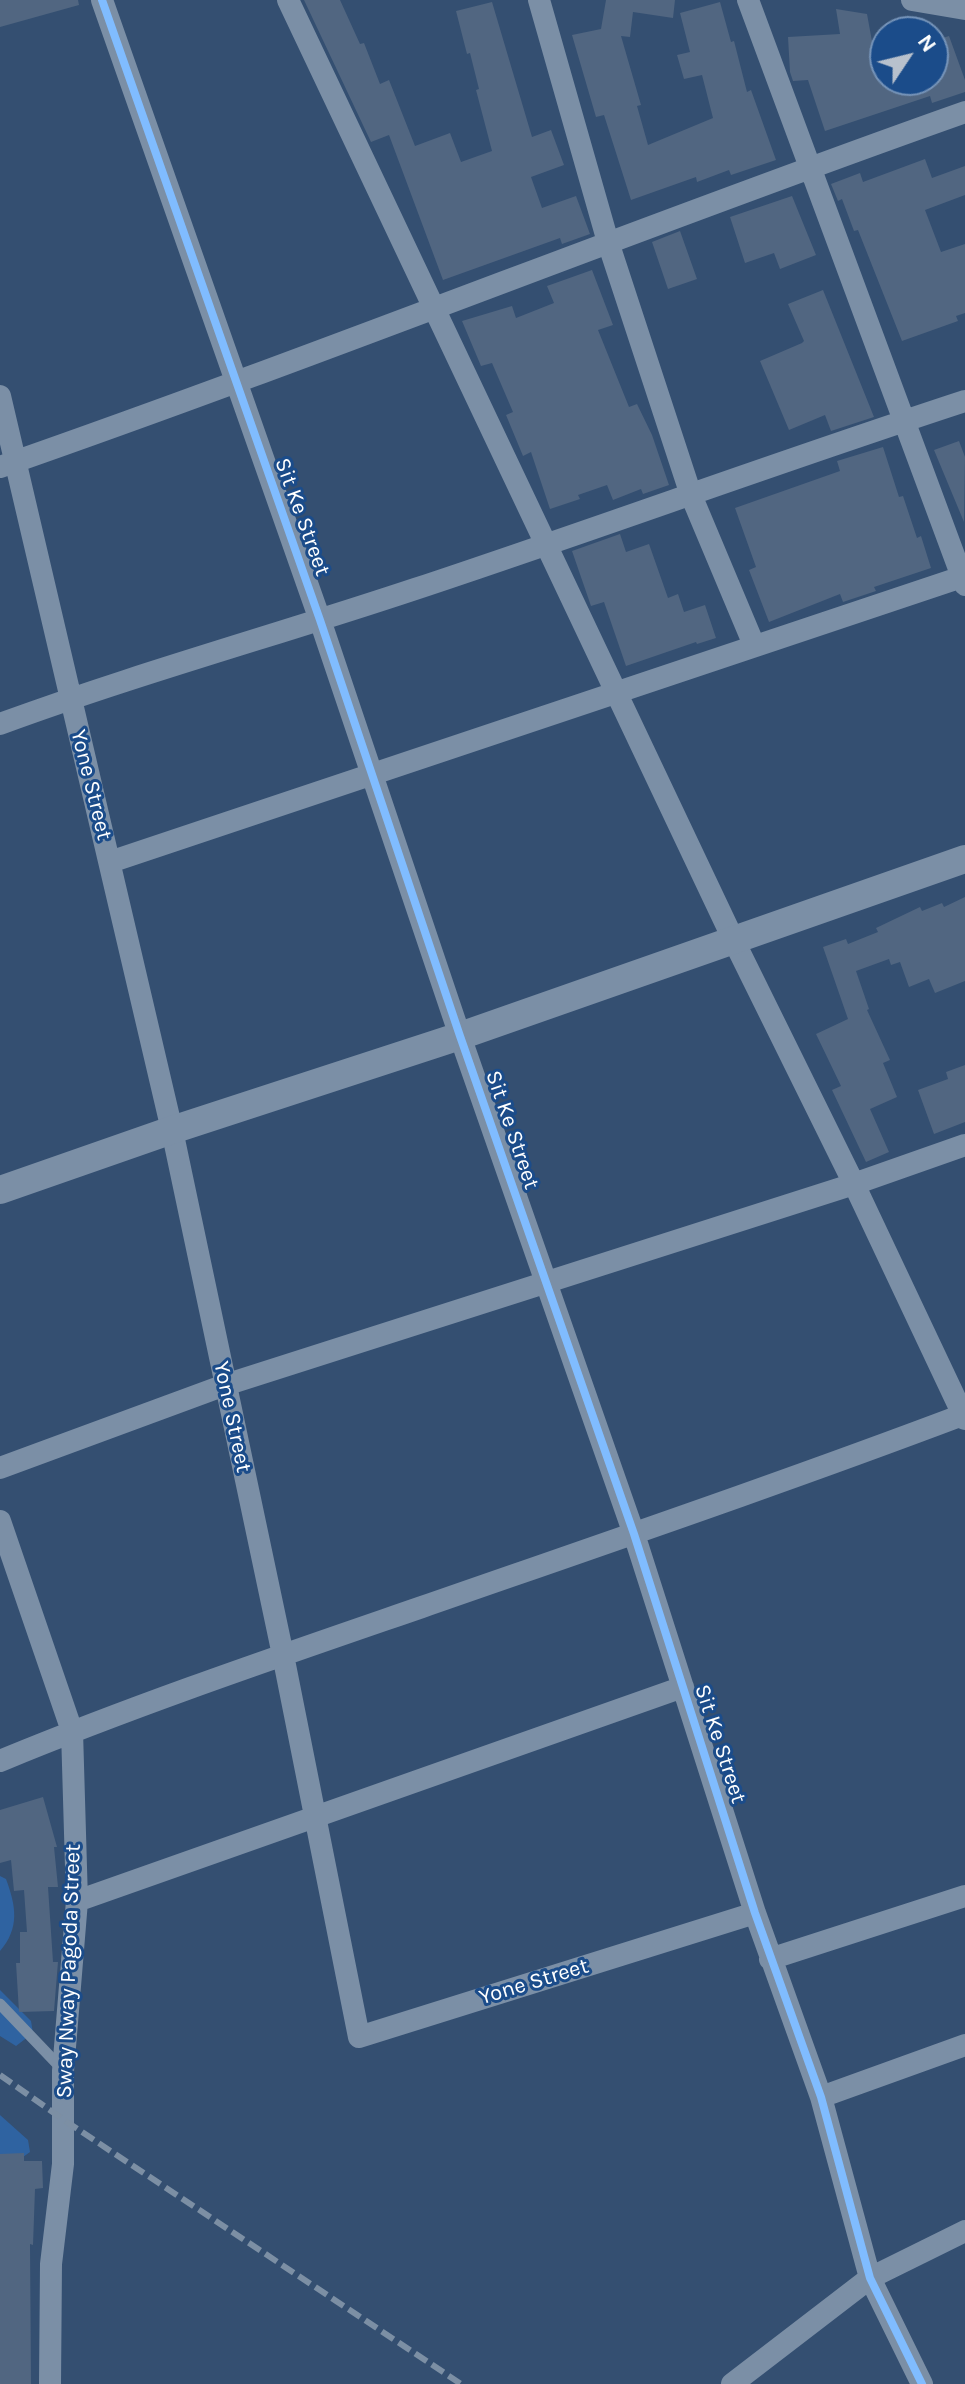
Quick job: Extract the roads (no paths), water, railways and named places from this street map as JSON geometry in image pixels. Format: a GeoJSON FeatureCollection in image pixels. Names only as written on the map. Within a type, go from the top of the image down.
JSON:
{"type":"FeatureCollection","features":[{"type":"Feature","properties":{"kind":"street","name":"Sit Ke Street"},"geometry":{"type":"LineString","coordinates":[[102,0],[320,620],[460,1036],[634,1534],[770,1959],[821,2097],[870,2278],[921,2383]]}},
{"type":"Feature","properties":{"kind":"street"},"geometry":{"type":"LineString","coordinates":[[0,1761],[72,1731],[283,1655],[964,1416],[734,941],[288,0]]}},
{"type":"Feature","properties":{"kind":"street"},"geometry":{"type":"LineString","coordinates":[[539,0],[608,242],[691,495],[754,645]]}},
{"type":"Feature","properties":{"kind":"street"},"geometry":{"type":"LineString","coordinates":[[110,862],[754,645],[964,579],[902,421],[748,0]]}},
{"type":"Feature","properties":{"kind":"street"},"geometry":{"type":"LineString","coordinates":[[912,0],[965,9]]}},
{"type":"Feature","properties":{"kind":"street"},"geometry":{"type":"LineString","coordinates":[[8,464],[965,112]]}},
{"type":"Feature","properties":{"kind":"street","name":"Yone Street"},"geometry":{"type":"LineString","coordinates":[[0,396],[8,464],[70,699],[172,1130],[283,1655],[359,2037],[755,1913]]}},
{"type":"Feature","properties":{"kind":"street"},"geometry":{"type":"LineString","coordinates":[[0,724],[547,545],[965,401]]}},
{"type":"Feature","properties":{"kind":"street"},"geometry":{"type":"LineString","coordinates":[[0,1190],[460,1036],[965,859]]}},
{"type":"Feature","properties":{"kind":"street"},"geometry":{"type":"LineString","coordinates":[[0,1468],[225,1385],[854,1184],[965,1145]]}},
{"type":"Feature","properties":{"kind":"street","name":"Sway Nway Pagoda Street"},"geometry":{"type":"LineString","coordinates":[[0,1521],[72,1731],[77,1901],[63,2071],[63,2164],[51,2264],[50,2384]]}},
{"type":"Feature","properties":{"kind":"street"},"geometry":{"type":"LineString","coordinates":[[77,1901],[683,1687]]}},
{"type":"Feature","properties":{"kind":"street"},"geometry":{"type":"LineString","coordinates":[[770,1959],[965,1896]]}},
{"type":"Feature","properties":{"kind":"street"},"geometry":{"type":"LineString","coordinates":[[821,2097],[965,2045]]}},
{"type":"Feature","properties":{"kind":"street"},"geometry":{"type":"LineString","coordinates":[[732,2384],[870,2278],[965,2231]]}},
{"type":"Feature","properties":{"kind":"lane"},"geometry":{"type":"LineString","coordinates":[[0,2004],[63,2071]]}},
{"type":"Feature","properties":{"kind":"railway"},"geometry":{"type":"LineString","coordinates":[[0,2075],[461,2384]]}}]}
